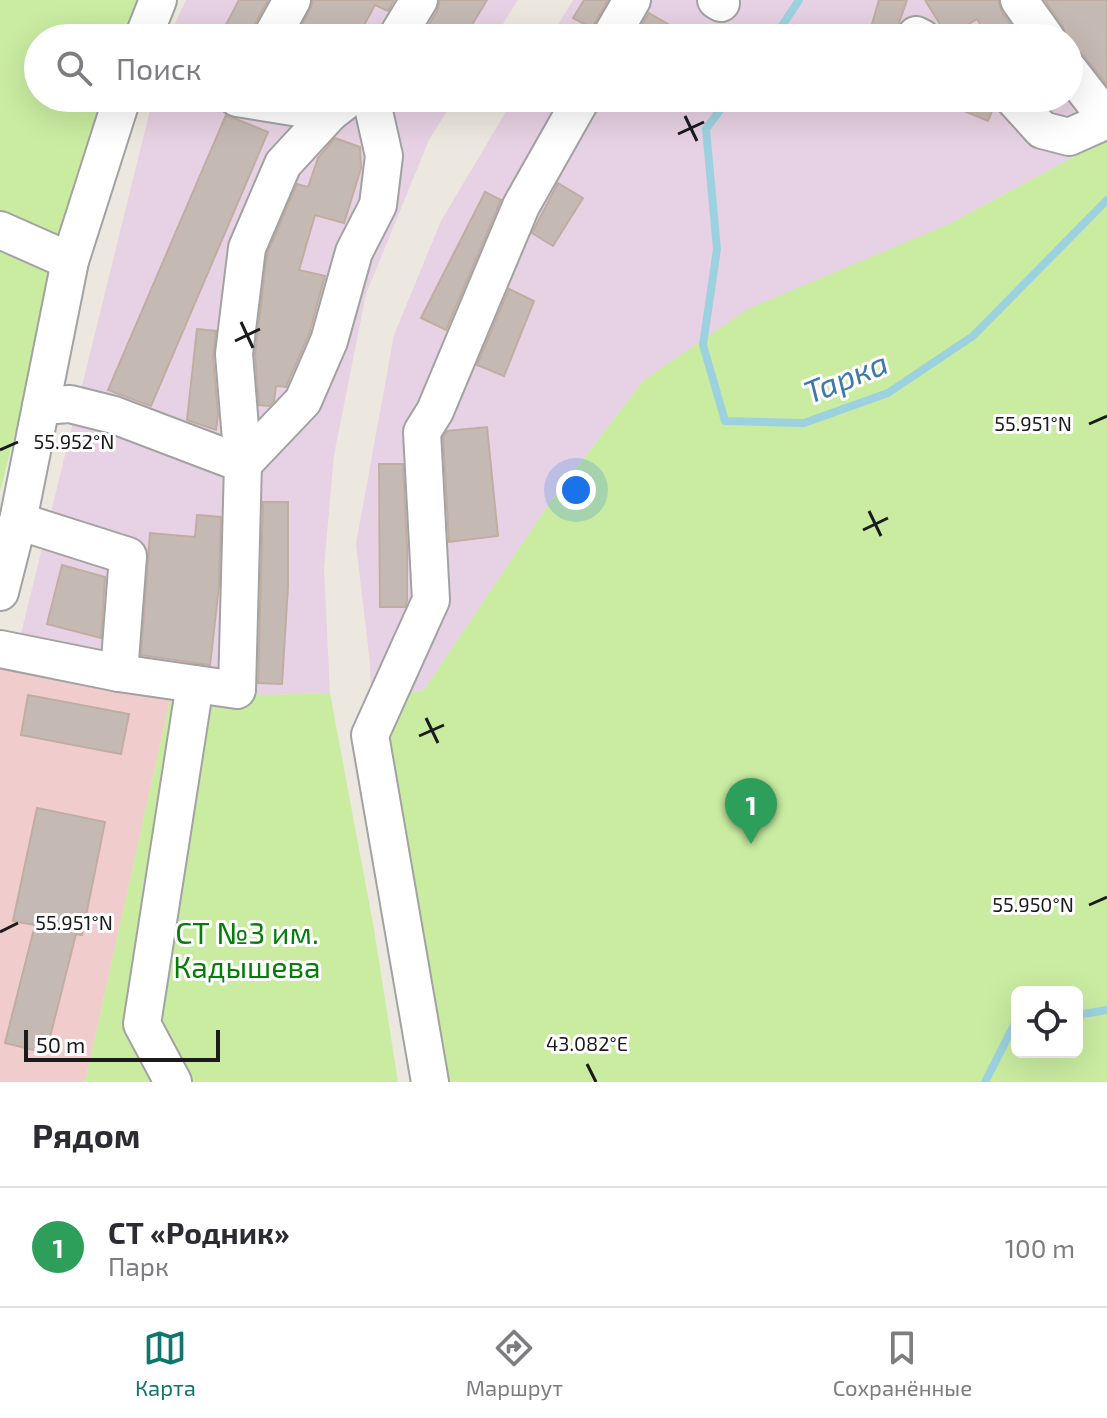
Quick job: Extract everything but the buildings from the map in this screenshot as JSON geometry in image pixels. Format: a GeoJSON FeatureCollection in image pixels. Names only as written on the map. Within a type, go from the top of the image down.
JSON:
{"type":"FeatureCollection","features":[{"type":"Feature","properties":{"kind":"street"},"geometry":{"type":"LineString","coordinates":[[149,24],[158,0]]}},
{"type":"Feature","properties":{"kind":"street"},"geometry":{"type":"LineString","coordinates":[[279,24],[292,0]]}},
{"type":"Feature","properties":{"kind":"street"},"geometry":{"type":"LineString","coordinates":[[404,24],[419,0]]}},
{"type":"Feature","properties":{"kind":"street"},"geometry":{"type":"LineString","coordinates":[[618,24],[632,0]]}},
{"type":"Feature","properties":{"kind":"street"},"geometry":{"type":"LineString","coordinates":[[1019,0],[1036,24]]}},
{"type":"Feature","properties":{"kind":"street"},"geometry":{"type":"LineString","coordinates":[[1026,112],[1042,130],[1069,137],[1107,119],[1083,88]]}},
{"type":"Feature","properties":{"kind":"street"},"geometry":{"type":"LineString","coordinates":[[0,592],[18,521],[70,261],[118,112]]}},
{"type":"Feature","properties":{"kind":"street"},"geometry":{"type":"LineString","coordinates":[[0,649],[119,673],[237,690],[243,464],[234,354],[247,248],[283,164],[334,112]]}},
{"type":"Feature","properties":{"kind":"street"},"geometry":{"type":"LineString","coordinates":[[243,464],[303,401],[329,341],[354,252],[378,205],[384,156],[374,112]]}},
{"type":"Feature","properties":{"kind":"street"},"geometry":{"type":"LineString","coordinates":[[430,1082],[370,735],[431,600],[422,432],[435,411],[521,206],[574,112]]}},
{"type":"Feature","properties":{"kind":"street"},"geometry":{"type":"LineString","coordinates":[[0,230],[70,261]]}},
{"type":"Feature","properties":{"kind":"street"},"geometry":{"type":"LineString","coordinates":[[41,406],[70,404],[114,415],[243,464]]}},
{"type":"Feature","properties":{"kind":"street"},"geometry":{"type":"LineString","coordinates":[[18,521],[128,556],[119,673]]}},
{"type":"Feature","properties":{"kind":"street"},"geometry":{"type":"LineString","coordinates":[[173,1082],[142,1024],[195,684]]}},
{"type":"Feature","properties":{"kind":"shaded area"},"geometry":{"type":"Polygon","coordinates":[[[186,0],[518,0],[503,24],[175,24],[186,0]]]}},
{"type":"Feature","properties":{"kind":"shaded area"},"geometry":{"type":"Polygon","coordinates":[[[573,0],[1107,0],[1107,139],[949,224],[644,380],[551,501],[424,690],[400,695],[371,694],[356,544],[394,335],[441,221],[506,112],[1083,112],[1083,24],[558,24],[573,0]]]}},
{"type":"Feature","properties":{"kind":"shaded area"},"geometry":{"type":"Polygon","coordinates":[[[150,112],[446,112],[429,140],[366,294],[334,455],[324,568],[330,693],[267,695],[172,691],[13,666],[150,112]]]}},
{"type":"Feature","properties":{"kind":"shaded area"},"geometry":{"type":"Polygon","coordinates":[[[0,664],[172,691],[85,1082],[0,1082],[0,664]]]}},
{"type":"Feature","properties":{"kind":"green space"},"geometry":{"type":"Polygon","coordinates":[[[0,0],[141,0],[133,24],[24,24],[24,112],[105,112],[67,229],[0,492],[0,0]]]}},
{"type":"Feature","properties":{"kind":"green space"},"geometry":{"type":"Polygon","coordinates":[[[1107,139],[1107,1082],[436,1082],[371,695],[400,695],[424,690],[551,501],[644,380],[748,309],[949,224],[1107,139]]]}},
{"type":"Feature","properties":{"kind":"green space","name":"СТ №3 им. Кадышева"},"geometry":{"type":"Polygon","coordinates":[[[172,691],[267,695],[330,693],[374,929],[398,1082],[85,1082],[172,691]]]}},
{"type":"Feature","properties":{"kind":"waterway","name":"Тарка"},"geometry":{"type":"LineString","coordinates":[[783,24],[799,0]]}},
{"type":"Feature","properties":{"kind":"waterway","name":"Тарка"},"geometry":{"type":"LineString","coordinates":[[719,112],[706,129],[717,249],[703,345],[725,421],[804,423],[888,393],[973,336],[1107,200]]}},
{"type":"Feature","properties":{"kind":"waterway","name":"Тарка"},"geometry":{"type":"LineString","coordinates":[[1083,1014],[1107,1010]]}},
{"type":"Feature","properties":{"kind":"waterway","name":"Тарка"},"geometry":{"type":"LineString","coordinates":[[985,1082],[1011,1031]]}},
{"type":"Feature","properties":{"kind":"place","name":"СТ «Родник»"},"geometry":{"type":"Point","coordinates":[751,844]}}]}
